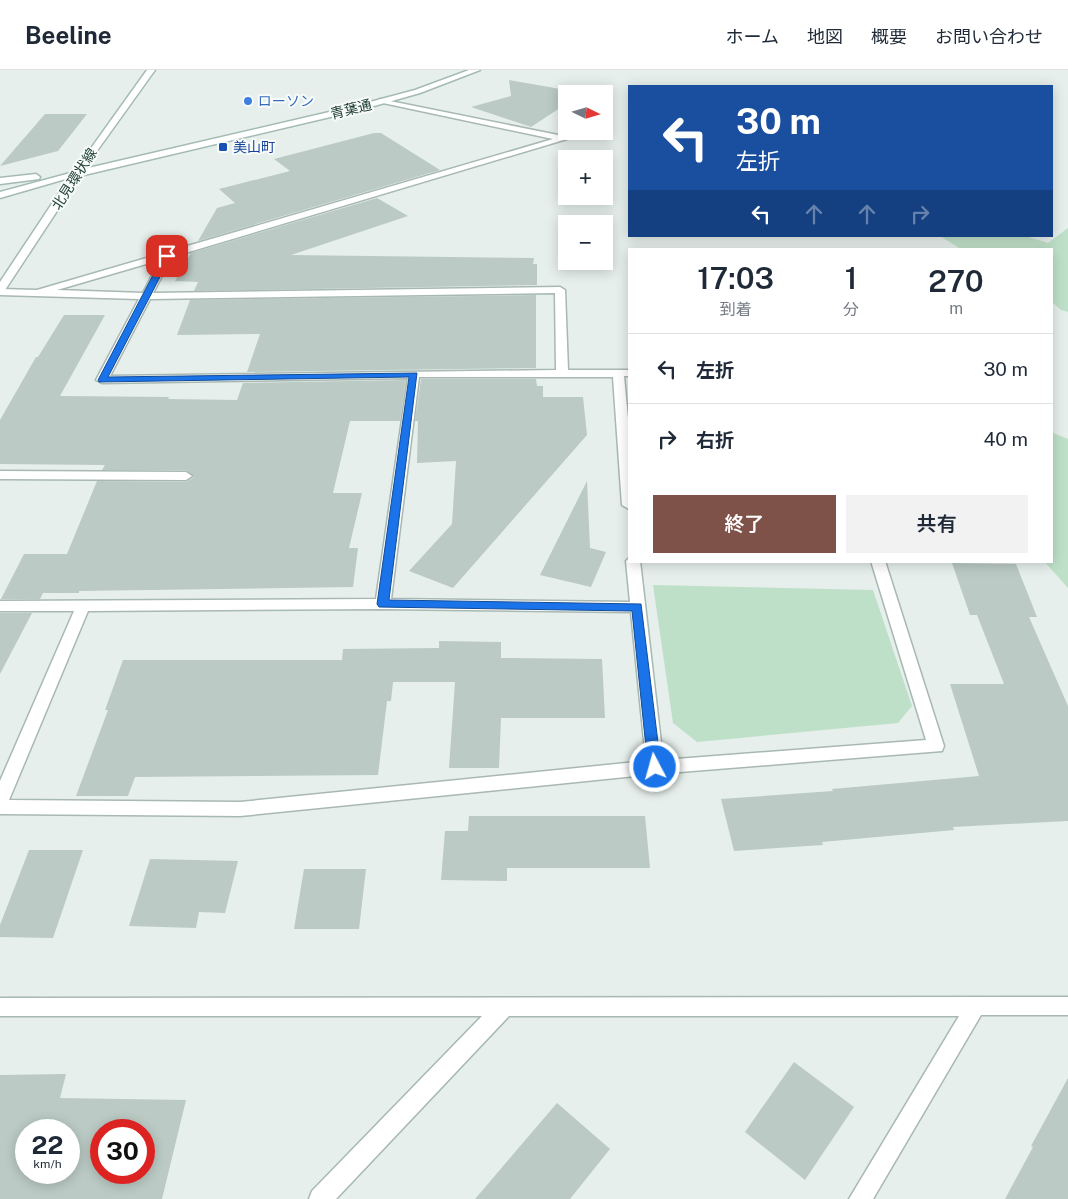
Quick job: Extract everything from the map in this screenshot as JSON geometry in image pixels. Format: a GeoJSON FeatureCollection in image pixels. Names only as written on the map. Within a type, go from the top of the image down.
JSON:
{"type":"FeatureCollection","features":[{"type":"Feature","properties":{"kind":"street","name":"北見環状線"},"geometry":{"type":"LineString","coordinates":[[0,291],[77,172],[151,70]]}},
{"type":"Feature","properties":{"kind":"street","name":"青葉通"},"geometry":{"type":"LineString","coordinates":[[0,195],[77,172],[383,101],[437,86],[476,70]]}},
{"type":"Feature","properties":{"kind":"street"},"geometry":{"type":"LineString","coordinates":[[41,292],[562,139],[383,101]]}},
{"type":"Feature","properties":{"kind":"street","name":"青葉通"},"geometry":{"type":"LineString","coordinates":[[0,181],[77,172]]}},
{"type":"Feature","properties":{"kind":"street"},"geometry":{"type":"LineString","coordinates":[[167,256],[102,380],[414,374],[623,373],[628,484]]}},
{"type":"Feature","properties":{"kind":"street"},"geometry":{"type":"LineString","coordinates":[[0,291],[145,296],[560,290],[562,374]]}},
{"type":"Feature","properties":{"kind":"street"},"geometry":{"type":"LineString","coordinates":[[383,604],[414,374]]}},
{"type":"Feature","properties":{"kind":"street"},"geometry":{"type":"LineString","coordinates":[[0,475],[186,476]]}},
{"type":"Feature","properties":{"kind":"street"},"geometry":{"type":"LineString","coordinates":[[633,563],[655,767]]}},
{"type":"Feature","properties":{"kind":"street"},"geometry":{"type":"LineString","coordinates":[[0,807],[240,809],[655,767],[936,746],[879,563]]}},
{"type":"Feature","properties":{"kind":"street"},"geometry":{"type":"LineString","coordinates":[[0,606],[383,604],[637,607]]}},
{"type":"Feature","properties":{"kind":"street"},"geometry":{"type":"LineString","coordinates":[[0,802],[83,606]]}},
{"type":"Feature","properties":{"kind":"street"},"geometry":{"type":"LineString","coordinates":[[0,1007],[1068,1006]]}},
{"type":"Feature","properties":{"kind":"street"},"geometry":{"type":"LineString","coordinates":[[320,1199],[504,1007]]}},
{"type":"Feature","properties":{"kind":"street"},"geometry":{"type":"LineString","coordinates":[[860,1199],[975,1007]]}},
{"type":"Feature","properties":{"kind":"green space"},"geometry":{"type":"Polygon","coordinates":[[[1068,228],[1068,312],[1061,310],[1053,303],[1053,248],[959,248],[942,237],[1028,237],[1048,243],[1068,228]]]}},
{"type":"Feature","properties":{"kind":"green space"},"geometry":{"type":"Polygon","coordinates":[[[1053,433],[1068,439],[1068,588],[1046,563],[1053,563],[1053,433]]]}},
{"type":"Feature","properties":{"kind":"green space"},"geometry":{"type":"Polygon","coordinates":[[[653,585],[873,590],[912,706],[898,723],[697,742],[673,723],[653,585]]]}},
{"type":"Feature","properties":{"kind":"building"},"geometry":{"type":"Polygon","coordinates":[[[509,80],[558,89],[558,109],[531,127],[471,107],[511,96],[509,80]]]}},
{"type":"Feature","properties":{"kind":"building"},"geometry":{"type":"Polygon","coordinates":[[[45,114],[87,114],[58,151],[0,166],[45,114]]]}},
{"type":"Feature","properties":{"kind":"building"},"geometry":{"type":"Polygon","coordinates":[[[374,133],[381,133],[440,170],[198,241],[217,208],[235,203],[219,189],[290,171],[274,159],[374,133]]]}},
{"type":"Feature","properties":{"kind":"building"},"geometry":{"type":"Polygon","coordinates":[[[377,198],[408,216],[291,255],[534,258],[533,264],[537,264],[537,285],[194,291],[198,282],[175,281],[191,253],[377,198]]]}},
{"type":"Feature","properties":{"kind":"building"},"geometry":{"type":"Polygon","coordinates":[[[536,295],[536,368],[247,372],[260,334],[177,335],[190,300],[536,295]]]}},
{"type":"Feature","properties":{"kind":"building"},"geometry":{"type":"Polygon","coordinates":[[[64,315],[105,315],[60,396],[237,400],[243,383],[406,380],[400,421],[350,421],[333,493],[362,493],[349,548],[358,548],[353,587],[79,591],[79,593],[43,593],[40,599],[1,599],[24,554],[67,554],[97,481],[186,482],[194,477],[186,470],[102,470],[105,465],[0,464],[0,420],[36,357],[38,357],[64,315]]]}},
{"type":"Feature","properties":{"kind":"building"},"geometry":{"type":"Polygon","coordinates":[[[421,379],[536,379],[537,386],[543,386],[543,397],[583,397],[587,435],[453,588],[409,571],[452,524],[456,461],[417,463],[418,421],[415,421],[421,379]]]}},
{"type":"Feature","properties":{"kind":"building"},"geometry":{"type":"Polygon","coordinates":[[[587,481],[590,548],[606,552],[591,587],[540,575],[587,481]]]}},
{"type":"Feature","properties":{"kind":"building"},"geometry":{"type":"Polygon","coordinates":[[[952,563],[1016,564],[1037,617],[1029,617],[1068,706],[1068,821],[953,827],[954,830],[822,842],[823,845],[734,851],[721,799],[833,791],[832,789],[979,776],[950,684],[1004,684],[977,615],[970,615],[952,563]]]}},
{"type":"Feature","properties":{"kind":"building"},"geometry":{"type":"Polygon","coordinates":[[[0,613],[32,613],[0,674],[0,613]]]}},
{"type":"Feature","properties":{"kind":"building"},"geometry":{"type":"Polygon","coordinates":[[[439,641],[501,642],[501,658],[602,659],[605,718],[501,718],[499,768],[449,768],[455,682],[393,682],[391,701],[387,701],[378,775],[135,777],[128,796],[76,796],[108,710],[105,710],[123,660],[342,660],[343,649],[439,648],[439,641]]]}},
{"type":"Feature","properties":{"kind":"building"},"geometry":{"type":"Polygon","coordinates":[[[469,816],[645,816],[650,868],[507,868],[507,881],[441,880],[445,831],[468,831],[469,816]]]}},
{"type":"Feature","properties":{"kind":"building"},"geometry":{"type":"Polygon","coordinates":[[[29,850],[83,850],[53,938],[0,937],[0,925],[29,850]]]}},
{"type":"Feature","properties":{"kind":"building"},"geometry":{"type":"Polygon","coordinates":[[[150,859],[238,861],[225,913],[199,912],[196,928],[129,926],[150,859]]]}},
{"type":"Feature","properties":{"kind":"building"},"geometry":{"type":"Polygon","coordinates":[[[304,869],[366,869],[359,929],[294,929],[304,869]]]}},
{"type":"Feature","properties":{"kind":"building"},"geometry":{"type":"Polygon","coordinates":[[[794,1062],[854,1107],[805,1180],[745,1132],[794,1062]]]}},
{"type":"Feature","properties":{"kind":"building"},"geometry":{"type":"Polygon","coordinates":[[[66,1074],[60,1098],[186,1100],[162,1199],[0,1199],[0,1075],[66,1074]]]}},
{"type":"Feature","properties":{"kind":"building"},"geometry":{"type":"Polygon","coordinates":[[[1068,1078],[1068,1199],[1005,1199],[1033,1147],[1031,1146],[1068,1078]]]}},
{"type":"Feature","properties":{"kind":"building"},"geometry":{"type":"Polygon","coordinates":[[[557,1103],[610,1149],[570,1199],[475,1199],[557,1103]]]}},
{"type":"Feature","properties":{"kind":"place","name":"ローソン"},"geometry":{"type":"Point","coordinates":[248,101]}},
{"type":"Feature","properties":{"kind":"place","name":"美山町"},"geometry":{"type":"Point","coordinates":[223,147]}},
{"type":"Feature","properties":{"kind":"route"},"geometry":{"type":"LineString","coordinates":[[167,256],[102,380],[414,374],[383,604],[637,607],[655,767]]}}]}
